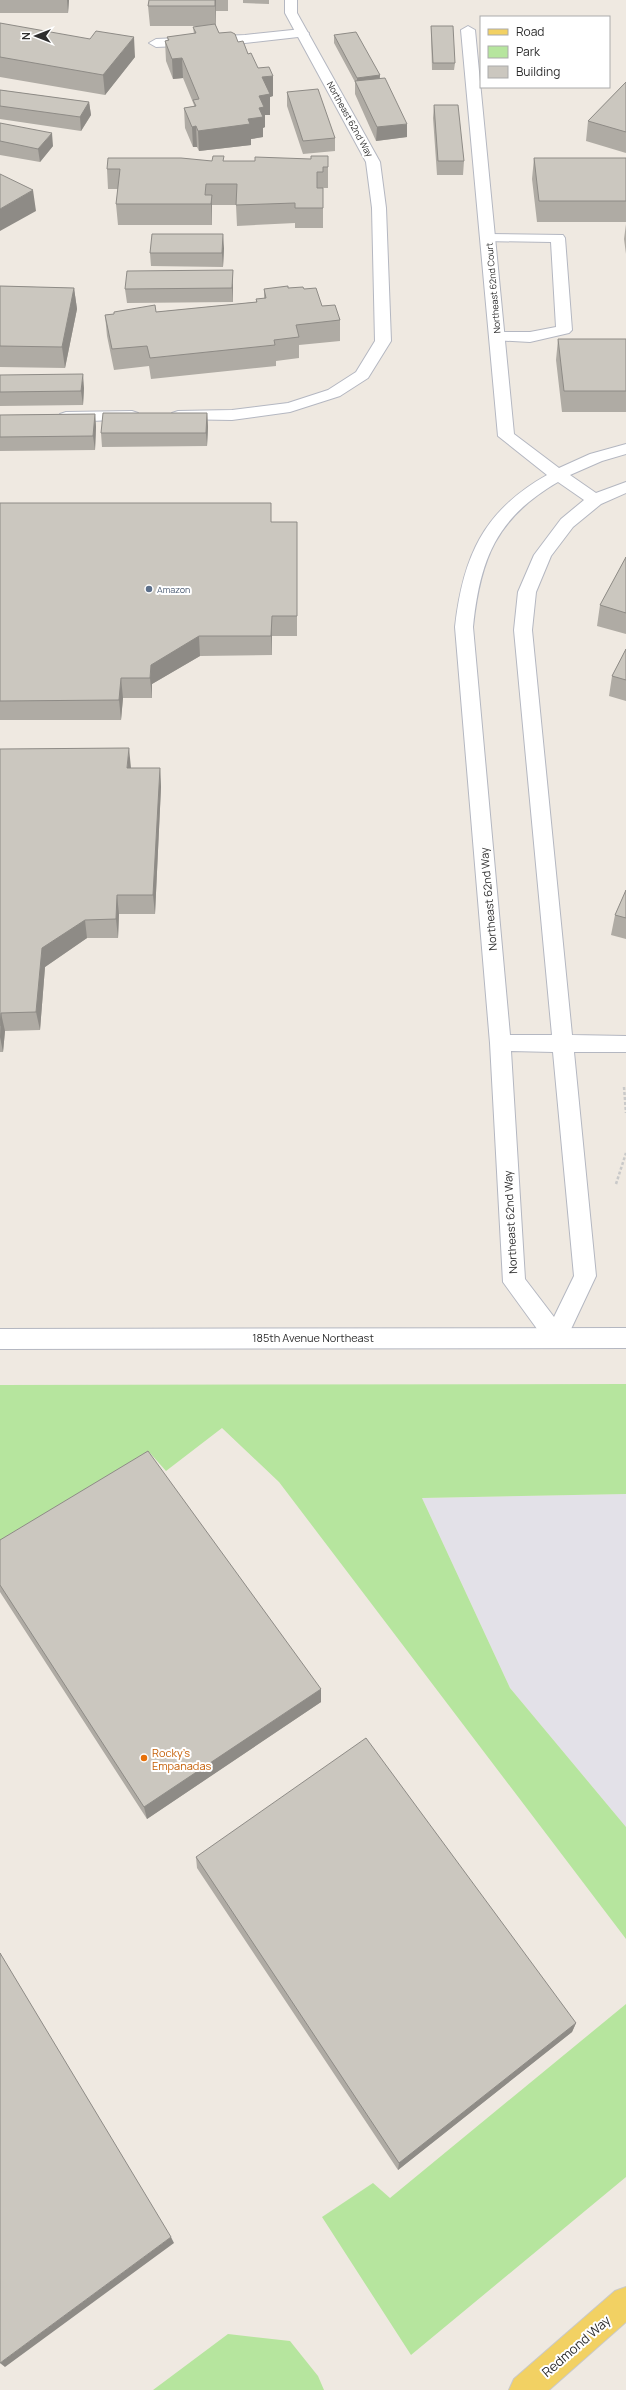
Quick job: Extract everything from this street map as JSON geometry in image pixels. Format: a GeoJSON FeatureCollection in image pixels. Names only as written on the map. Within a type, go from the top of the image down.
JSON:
{"type":"FeatureCollection","features":[{"type":"Feature","properties":{"kind":"main road","name":"Redmond Way"},"geometry":{"type":"LineString","coordinates":[[525,2390],[626,2302]]}},
{"type":"Feature","properties":{"kind":"street","name":"Northeast 62nd Way"},"geometry":{"type":"LineString","coordinates":[[160,416],[232,415],[290,407],[334,393],[362,375],[383,341],[379,208],[373,162],[291,13],[291,0]]}},
{"type":"Feature","properties":{"kind":"street","name":"Northeast 62nd Court"},"geometry":{"type":"LineString","coordinates":[[468,30],[506,436],[558,475],[595,500]]}},
{"type":"Feature","properties":{"kind":"street"},"geometry":{"type":"LineString","coordinates":[[156,43],[244,39],[302,33]]}},
{"type":"Feature","properties":{"kind":"street"},"geometry":{"type":"LineString","coordinates":[[488,238],[558,238],[564,330],[530,337],[497,336]]}},
{"type":"Feature","properties":{"kind":"street"},"geometry":{"type":"LineString","coordinates":[[48,418],[144,416]]}},
{"type":"Feature","properties":{"kind":"street","name":"Northeast 62nd Way"},"geometry":{"type":"LineString","coordinates":[[556,1337],[514,1282],[500,1043],[464,627],[468,593],[481,549],[510,508],[558,475],[614,451],[626,449]]}},
{"type":"Feature","properties":{"kind":"street"},"geometry":{"type":"LineString","coordinates":[[556,1337],[585,1276],[523,630],[527,592],[543,554],[566,523],[595,500],[626,486]]}},
{"type":"Feature","properties":{"kind":"street"},"geometry":{"type":"LineString","coordinates":[[500,1043],[626,1044]]}},
{"type":"Feature","properties":{"kind":"street","name":"185th Avenue Northeast"},"geometry":{"type":"LineString","coordinates":[[0,1339],[626,1338]]}},
{"type":"Feature","properties":{"kind":"path"},"geometry":{"type":"LineString","coordinates":[[624,1087],[626,1113]]}},
{"type":"Feature","properties":{"kind":"shaded area"},"geometry":{"type":"Polygon","coordinates":[[[626,1494],[626,1827],[510,1688],[422,1498],[626,1494]]]}},
{"type":"Feature","properties":{"kind":"green space"},"geometry":{"type":"Polygon","coordinates":[[[626,1384],[626,1494],[422,1498],[510,1688],[626,1827],[626,1939],[279,1482],[222,1428],[166,1471],[150,1453],[0,1543],[0,1385],[626,1384]]]}},
{"type":"Feature","properties":{"kind":"green space"},"geometry":{"type":"Polygon","coordinates":[[[626,2004],[626,2177],[411,2355],[322,2217],[373,2183],[390,2198],[626,2004]]]}},
{"type":"Feature","properties":{"kind":"green space"},"geometry":{"type":"Polygon","coordinates":[[[228,2334],[290,2341],[318,2376],[324,2390],[153,2390],[228,2334]]]}},
{"type":"Feature","properties":{"kind":"building"},"geometry":{"type":"Polygon","coordinates":[[[149,0],[215,0],[215,6],[148,6],[149,0]]]}},
{"type":"Feature","properties":{"kind":"building"},"geometry":{"type":"Polygon","coordinates":[[[0,23],[90,39],[96,31],[134,37],[103,75],[0,57],[0,23]]]}},
{"type":"Feature","properties":{"kind":"building"},"geometry":{"type":"Polygon","coordinates":[[[215,24],[219,33],[231,32],[235,34],[238,42],[243,41],[248,54],[251,53],[258,68],[269,67],[273,76],[262,77],[270,94],[259,96],[264,107],[259,108],[263,117],[248,119],[250,124],[198,131],[196,126],[192,127],[184,108],[196,106],[193,100],[199,99],[182,58],[172,59],[165,41],[169,40],[167,37],[196,33],[193,27],[215,24]]]}},
{"type":"Feature","properties":{"kind":"building"},"geometry":{"type":"Polygon","coordinates":[[[431,26],[453,26],[455,63],[433,63],[431,26]]]}},
{"type":"Feature","properties":{"kind":"building"},"geometry":{"type":"Polygon","coordinates":[[[356,32],[380,75],[357,78],[334,35],[356,32]]]}},
{"type":"Feature","properties":{"kind":"building"},"geometry":{"type":"Polygon","coordinates":[[[385,78],[407,124],[377,127],[355,81],[385,78]]]}},
{"type":"Feature","properties":{"kind":"building"},"geometry":{"type":"Polygon","coordinates":[[[626,82],[626,132],[588,121],[626,82]]]}},
{"type":"Feature","properties":{"kind":"building"},"geometry":{"type":"Polygon","coordinates":[[[318,89],[335,138],[303,141],[287,92],[318,89]]]}},
{"type":"Feature","properties":{"kind":"building"},"geometry":{"type":"Polygon","coordinates":[[[0,90],[89,102],[80,117],[0,106],[0,90]]]}},
{"type":"Feature","properties":{"kind":"building"},"geometry":{"type":"Polygon","coordinates":[[[434,105],[458,105],[464,161],[438,161],[434,105]]]}},
{"type":"Feature","properties":{"kind":"building"},"geometry":{"type":"Polygon","coordinates":[[[0,123],[52,133],[38,149],[0,141],[0,123]]]}},
{"type":"Feature","properties":{"kind":"building"},"geometry":{"type":"Polygon","coordinates":[[[213,156],[224,156],[223,161],[255,161],[255,157],[311,159],[311,156],[328,156],[328,167],[323,167],[323,172],[317,172],[317,188],[323,188],[323,208],[295,208],[295,203],[236,205],[237,184],[206,184],[205,195],[212,195],[211,204],[116,204],[120,169],[107,169],[108,158],[181,158],[212,161],[213,156]]]}},
{"type":"Feature","properties":{"kind":"building"},"geometry":{"type":"Polygon","coordinates":[[[534,158],[626,158],[626,201],[539,201],[534,158]]]}},
{"type":"Feature","properties":{"kind":"building"},"geometry":{"type":"Polygon","coordinates":[[[0,174],[33,190],[0,209],[0,174]]]}},
{"type":"Feature","properties":{"kind":"building"},"geometry":{"type":"Polygon","coordinates":[[[152,234],[223,234],[222,253],[150,253],[152,234]]]}},
{"type":"Feature","properties":{"kind":"building"},"geometry":{"type":"Polygon","coordinates":[[[233,270],[232,288],[125,289],[127,271],[233,270]]]}},
{"type":"Feature","properties":{"kind":"building"},"geometry":{"type":"Polygon","coordinates":[[[0,286],[74,288],[62,347],[0,346],[0,286]]]}},
{"type":"Feature","properties":{"kind":"building"},"geometry":{"type":"Polygon","coordinates":[[[288,286],[288,288],[316,288],[322,306],[335,305],[340,320],[296,325],[299,337],[274,340],[275,345],[150,358],[147,346],[112,349],[105,315],[155,305],[156,312],[257,302],[256,299],[266,298],[264,289],[288,286]]]}},
{"type":"Feature","properties":{"kind":"building"},"geometry":{"type":"Polygon","coordinates":[[[558,339],[626,339],[626,391],[564,391],[558,339]]]}},
{"type":"Feature","properties":{"kind":"building"},"geometry":{"type":"Polygon","coordinates":[[[83,374],[81,391],[0,392],[0,375],[83,374]]]}},
{"type":"Feature","properties":{"kind":"building"},"geometry":{"type":"Polygon","coordinates":[[[103,413],[207,413],[206,433],[101,433],[103,413]]]}},
{"type":"Feature","properties":{"kind":"building"},"geometry":{"type":"Polygon","coordinates":[[[95,414],[93,436],[0,437],[0,415],[95,414]]]}},
{"type":"Feature","properties":{"kind":"building","name":"Amazon"},"geometry":{"type":"Polygon","coordinates":[[[0,503],[271,503],[271,522],[297,522],[297,616],[272,616],[271,636],[199,636],[151,665],[150,678],[121,678],[119,700],[0,701],[0,503]]]}},
{"type":"Feature","properties":{"kind":"building"},"geometry":{"type":"Polygon","coordinates":[[[626,557],[626,613],[600,605],[626,557]]]}},
{"type":"Feature","properties":{"kind":"building"},"geometry":{"type":"Polygon","coordinates":[[[626,649],[626,680],[612,676],[626,649]]]}},
{"type":"Feature","properties":{"kind":"building"},"geometry":{"type":"Polygon","coordinates":[[[129,748],[127,768],[160,768],[153,895],[117,895],[116,919],[85,920],[42,948],[36,1012],[1,1013],[0,1026],[0,749],[129,748]]]}},
{"type":"Feature","properties":{"kind":"building"},"geometry":{"type":"Polygon","coordinates":[[[626,890],[626,918],[615,915],[626,890]]]}},
{"type":"Feature","properties":{"kind":"building"},"geometry":{"type":"Polygon","coordinates":[[[148,1451],[321,1689],[144,1807],[0,1585],[0,1540],[148,1451]]]}},
{"type":"Feature","properties":{"kind":"building"},"geometry":{"type":"Polygon","coordinates":[[[366,1738],[576,2023],[399,2163],[196,1857],[366,1738]]]}},
{"type":"Feature","properties":{"kind":"building"},"geometry":{"type":"Polygon","coordinates":[[[0,1953],[171,2237],[0,2363],[0,1953]]]}},
{"type":"Feature","properties":{"kind":"place","name":"Amazon"},"geometry":{"type":"Point","coordinates":[149,589]}},
{"type":"Feature","properties":{"kind":"place","name":"Rocky’s Empanadas"},"geometry":{"type":"Point","coordinates":[144,1758]}}]}
